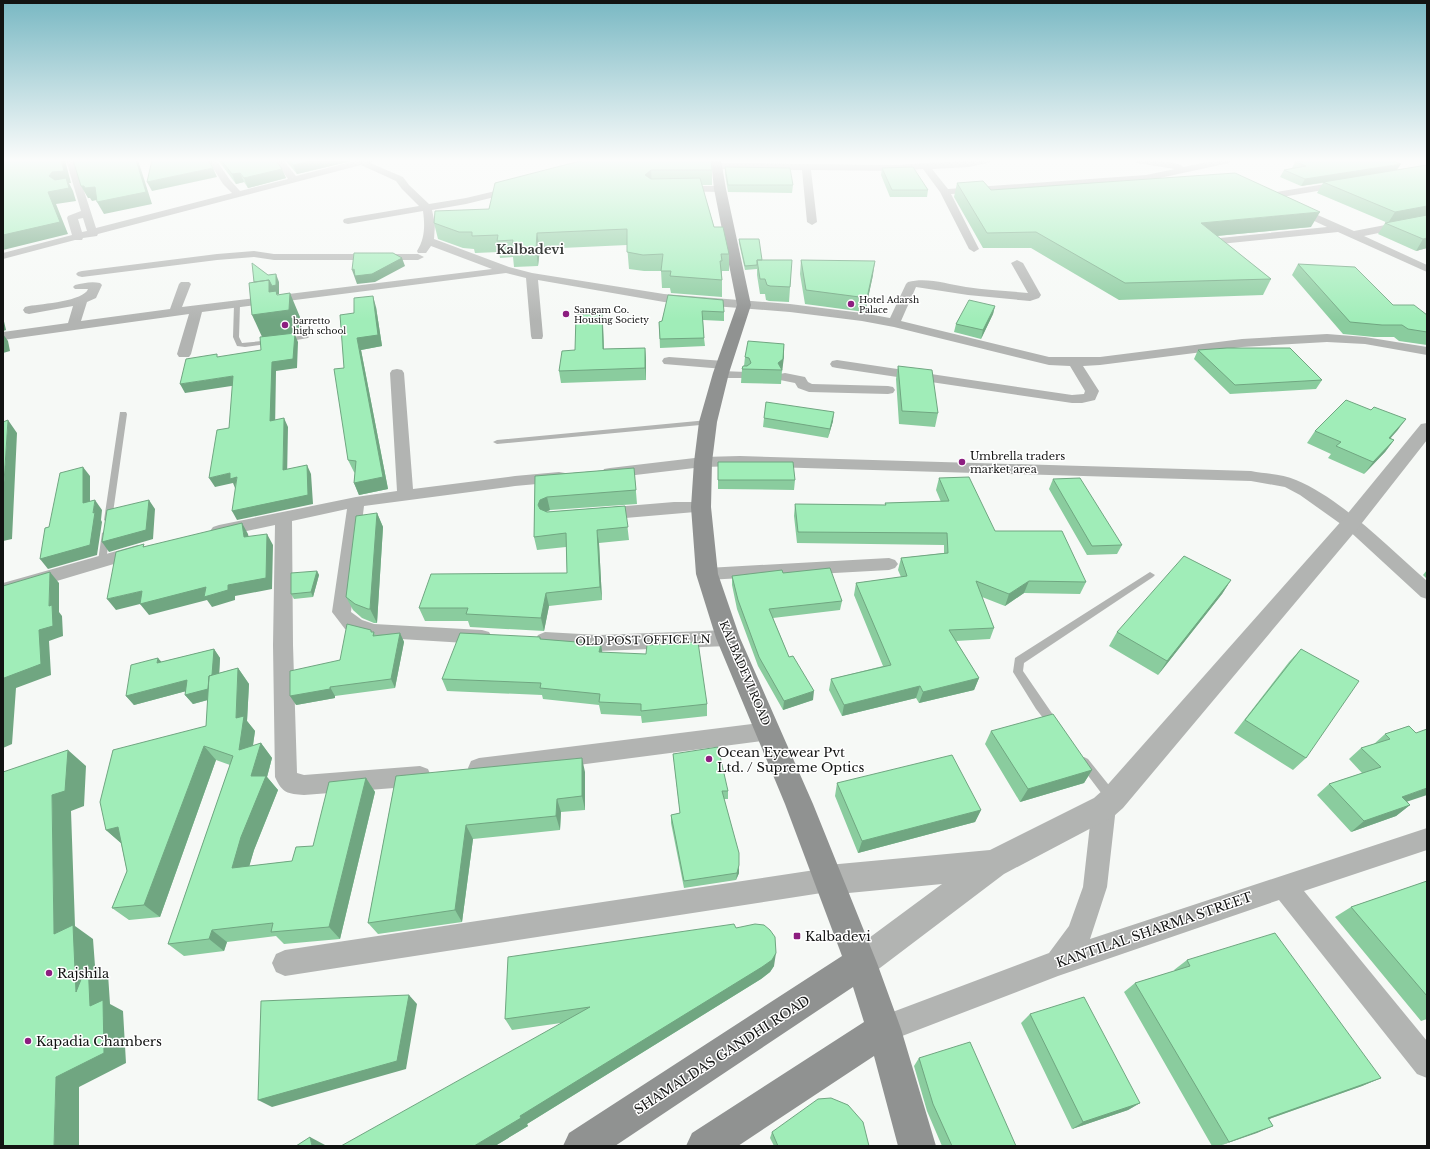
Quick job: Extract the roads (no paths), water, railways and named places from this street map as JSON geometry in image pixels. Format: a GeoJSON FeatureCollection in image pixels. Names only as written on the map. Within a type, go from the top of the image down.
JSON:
{"type":"FeatureCollection","features":[{"type":"Feature","properties":{"kind":"main road"},"geometry":{"type":"LineString","coordinates":[[725,214],[744,305]]}},
{"type":"Feature","properties":{"kind":"main road","name":"KALBADEVI ROAD"},"geometry":{"type":"LineString","coordinates":[[744,305],[729,372],[708,422],[702,462],[701,507],[707,574],[728,638],[799,804],[861,963],[884,1028],[917,1146]]}},
{"type":"Feature","properties":{"kind":"main road","name":"SHAMALDAS GANDHI ROAD"},"geometry":{"type":"LineString","coordinates":[[582,1146],[861,963]]}},
{"type":"Feature","properties":{"kind":"main road"},"geometry":{"type":"LineString","coordinates":[[705,1146],[884,1028]]}},
{"type":"Feature","properties":{"kind":"street"},"geometry":{"type":"LineString","coordinates":[[78,238],[72,218],[84,214]]}},
{"type":"Feature","properties":{"kind":"street"},"geometry":{"type":"LineString","coordinates":[[86,214],[93,234]]}},
{"type":"Feature","properties":{"kind":"street"},"geometry":{"type":"LineString","coordinates":[[3,256],[78,238],[167,214]]}},
{"type":"Feature","properties":{"kind":"street"},"geometry":{"type":"LineString","coordinates":[[348,221],[393,214]]}},
{"type":"Feature","properties":{"kind":"street"},"geometry":{"type":"LineString","coordinates":[[407,282],[418,257],[428,241],[430,224],[428,214]]}},
{"type":"Feature","properties":{"kind":"street"},"geometry":{"type":"LineString","coordinates":[[811,214],[812,222]]}},
{"type":"Feature","properties":{"kind":"street"},"geometry":{"type":"LineString","coordinates":[[956,214],[974,249]]}},
{"type":"Feature","properties":{"kind":"street"},"geometry":{"type":"LineString","coordinates":[[1305,214],[1427,269]]}},
{"type":"Feature","properties":{"kind":"street"},"geometry":{"type":"LineString","coordinates":[[1351,235],[1427,220]]}},
{"type":"Feature","properties":{"kind":"street"},"geometry":{"type":"LineString","coordinates":[[1220,241],[1337,229]]}},
{"type":"Feature","properties":{"kind":"street"},"geometry":{"type":"LineString","coordinates":[[428,241],[506,270],[532,276],[664,298],[790,308],[894,323],[1049,361],[1074,362],[1264,342],[1328,338],[1379,342],[1427,351]]}},
{"type":"Feature","properties":{"kind":"street"},"geometry":{"type":"LineString","coordinates":[[82,274],[187,260],[254,254],[274,257],[418,257]]}},
{"type":"Feature","properties":{"kind":"street"},"geometry":{"type":"LineString","coordinates":[[894,323],[912,284],[921,283],[968,291],[1030,297],[1035,295],[1017,263]]}},
{"type":"Feature","properties":{"kind":"street"},"geometry":{"type":"LineString","coordinates":[[3,336],[506,270]]}},
{"type":"Feature","properties":{"kind":"street"},"geometry":{"type":"LineString","coordinates":[[532,276],[537,336]]}},
{"type":"Feature","properties":{"kind":"street"},"geometry":{"type":"LineString","coordinates":[[174,313],[185,284]]}},
{"type":"Feature","properties":{"kind":"street"},"geometry":{"type":"LineString","coordinates":[[29,310],[81,301],[92,295],[96,285],[79,287]]}},
{"type":"Feature","properties":{"kind":"street"},"geometry":{"type":"LineString","coordinates":[[73,326],[81,301]]}},
{"type":"Feature","properties":{"kind":"street"},"geometry":{"type":"LineString","coordinates":[[184,354],[196,310]]}},
{"type":"Feature","properties":{"kind":"street"},"geometry":{"type":"LineString","coordinates":[[669,362],[729,372]]}},
{"type":"Feature","properties":{"kind":"street"},"geometry":{"type":"LineString","coordinates":[[837,364],[1072,399],[1090,397],[1092,391],[1074,362]]}},
{"type":"Feature","properties":{"kind":"street"},"geometry":{"type":"LineString","coordinates":[[397,373],[406,496]]}},
{"type":"Feature","properties":{"kind":"street"},"geometry":{"type":"LineString","coordinates":[[785,377],[800,380],[803,385],[809,388],[888,390]]}},
{"type":"Feature","properties":{"kind":"street"},"geometry":{"type":"LineString","coordinates":[[861,963],[993,864],[1109,803],[1351,523],[1427,428]]}},
{"type":"Feature","properties":{"kind":"street"},"geometry":{"type":"LineString","coordinates":[[598,474],[702,462],[790,462],[1251,476],[1289,483],[1306,491],[1351,523],[1427,592]]}},
{"type":"Feature","properties":{"kind":"street"},"geometry":{"type":"LineString","coordinates":[[203,535],[356,502],[515,481],[575,476]]}},
{"type":"Feature","properties":{"kind":"street"},"geometry":{"type":"LineString","coordinates":[[356,502],[341,612],[348,622],[359,628],[374,631],[500,638]]}},
{"type":"Feature","properties":{"kind":"street"},"geometry":{"type":"LineString","coordinates":[[589,515],[674,507],[701,507]]}},
{"type":"Feature","properties":{"kind":"street"},"geometry":{"type":"LineString","coordinates":[[284,518],[283,644],[286,777],[292,784],[304,785],[440,773]]}},
{"type":"Feature","properties":{"kind":"street"},"geometry":{"type":"LineString","coordinates":[[3,590],[152,547]]}},
{"type":"Feature","properties":{"kind":"street"},"geometry":{"type":"LineString","coordinates":[[707,574],[889,564]]}},
{"type":"Feature","properties":{"kind":"street","name":"OLD POST OFFICE LN"},"geometry":{"type":"LineString","coordinates":[[530,639],[599,643],[728,638]]}},
{"type":"Feature","properties":{"kind":"street"},"geometry":{"type":"LineString","coordinates":[[463,770],[769,731]]}},
{"type":"Feature","properties":{"kind":"street"},"geometry":{"type":"LineString","coordinates":[[1058,963],[1080,934],[1095,887],[1109,803]]}},
{"type":"Feature","properties":{"kind":"street","name":"KANTILAL SHARMA STREET"},"geometry":{"type":"LineString","coordinates":[[884,1028],[1058,963],[1427,839]]}},
{"type":"Feature","properties":{"kind":"street"},"geometry":{"type":"LineString","coordinates":[[285,963],[828,880],[993,864]]}},
{"type":"Feature","properties":{"kind":"street"},"geometry":{"type":"LineString","coordinates":[[1284,886],[1427,1064]]}},
{"type":"Feature","properties":{"kind":"lane"},"geometry":{"type":"LineString","coordinates":[[237,305],[236,337],[239,344],[245,345],[306,337]]}},
{"type":"Feature","properties":{"kind":"lane"},"geometry":{"type":"LineString","coordinates":[[102,561],[123,414]]}},
{"type":"Feature","properties":{"kind":"lane"},"geometry":{"type":"LineString","coordinates":[[497,442],[708,422]]}},
{"type":"Feature","properties":{"kind":"lane"},"geometry":{"type":"LineString","coordinates":[[1063,735],[1040,706],[1018,672],[1019,661],[1150,575]]}},
{"type":"Feature","properties":{"kind":"lane"},"geometry":{"type":"LineString","coordinates":[[1077,753],[1109,803]]}},
{"type":"Feature","properties":{"kind":"place","name":"Hotel Adarsh Palace"},"geometry":{"type":"Point","coordinates":[851,304]}},
{"type":"Feature","properties":{"kind":"place","name":"Sangam Co. Housing Society"},"geometry":{"type":"Point","coordinates":[566,314]}},
{"type":"Feature","properties":{"kind":"place","name":"barretto high school"},"geometry":{"type":"Point","coordinates":[285,325]}},
{"type":"Feature","properties":{"kind":"place","name":"Umbrella traders market area"},"geometry":{"type":"Point","coordinates":[962,462]}},
{"type":"Feature","properties":{"kind":"place","name":"Ocean Eyewear Pvt Ltd. / Supreme Optics"},"geometry":{"type":"Point","coordinates":[709,759]}},
{"type":"Feature","properties":{"kind":"place","name":"Kalbadevi"},"geometry":{"type":"Point","coordinates":[797,936]}},
{"type":"Feature","properties":{"kind":"place","name":"Rajshila"},"geometry":{"type":"Point","coordinates":[49,973]}},
{"type":"Feature","properties":{"kind":"place","name":"Kapadia Chambers"},"geometry":{"type":"Point","coordinates":[28,1041]}},
{"type":"Feature","properties":{"kind":"district","name":"Kalbadevi"},"geometry":{"type":"Point","coordinates":[530,249]}}]}
